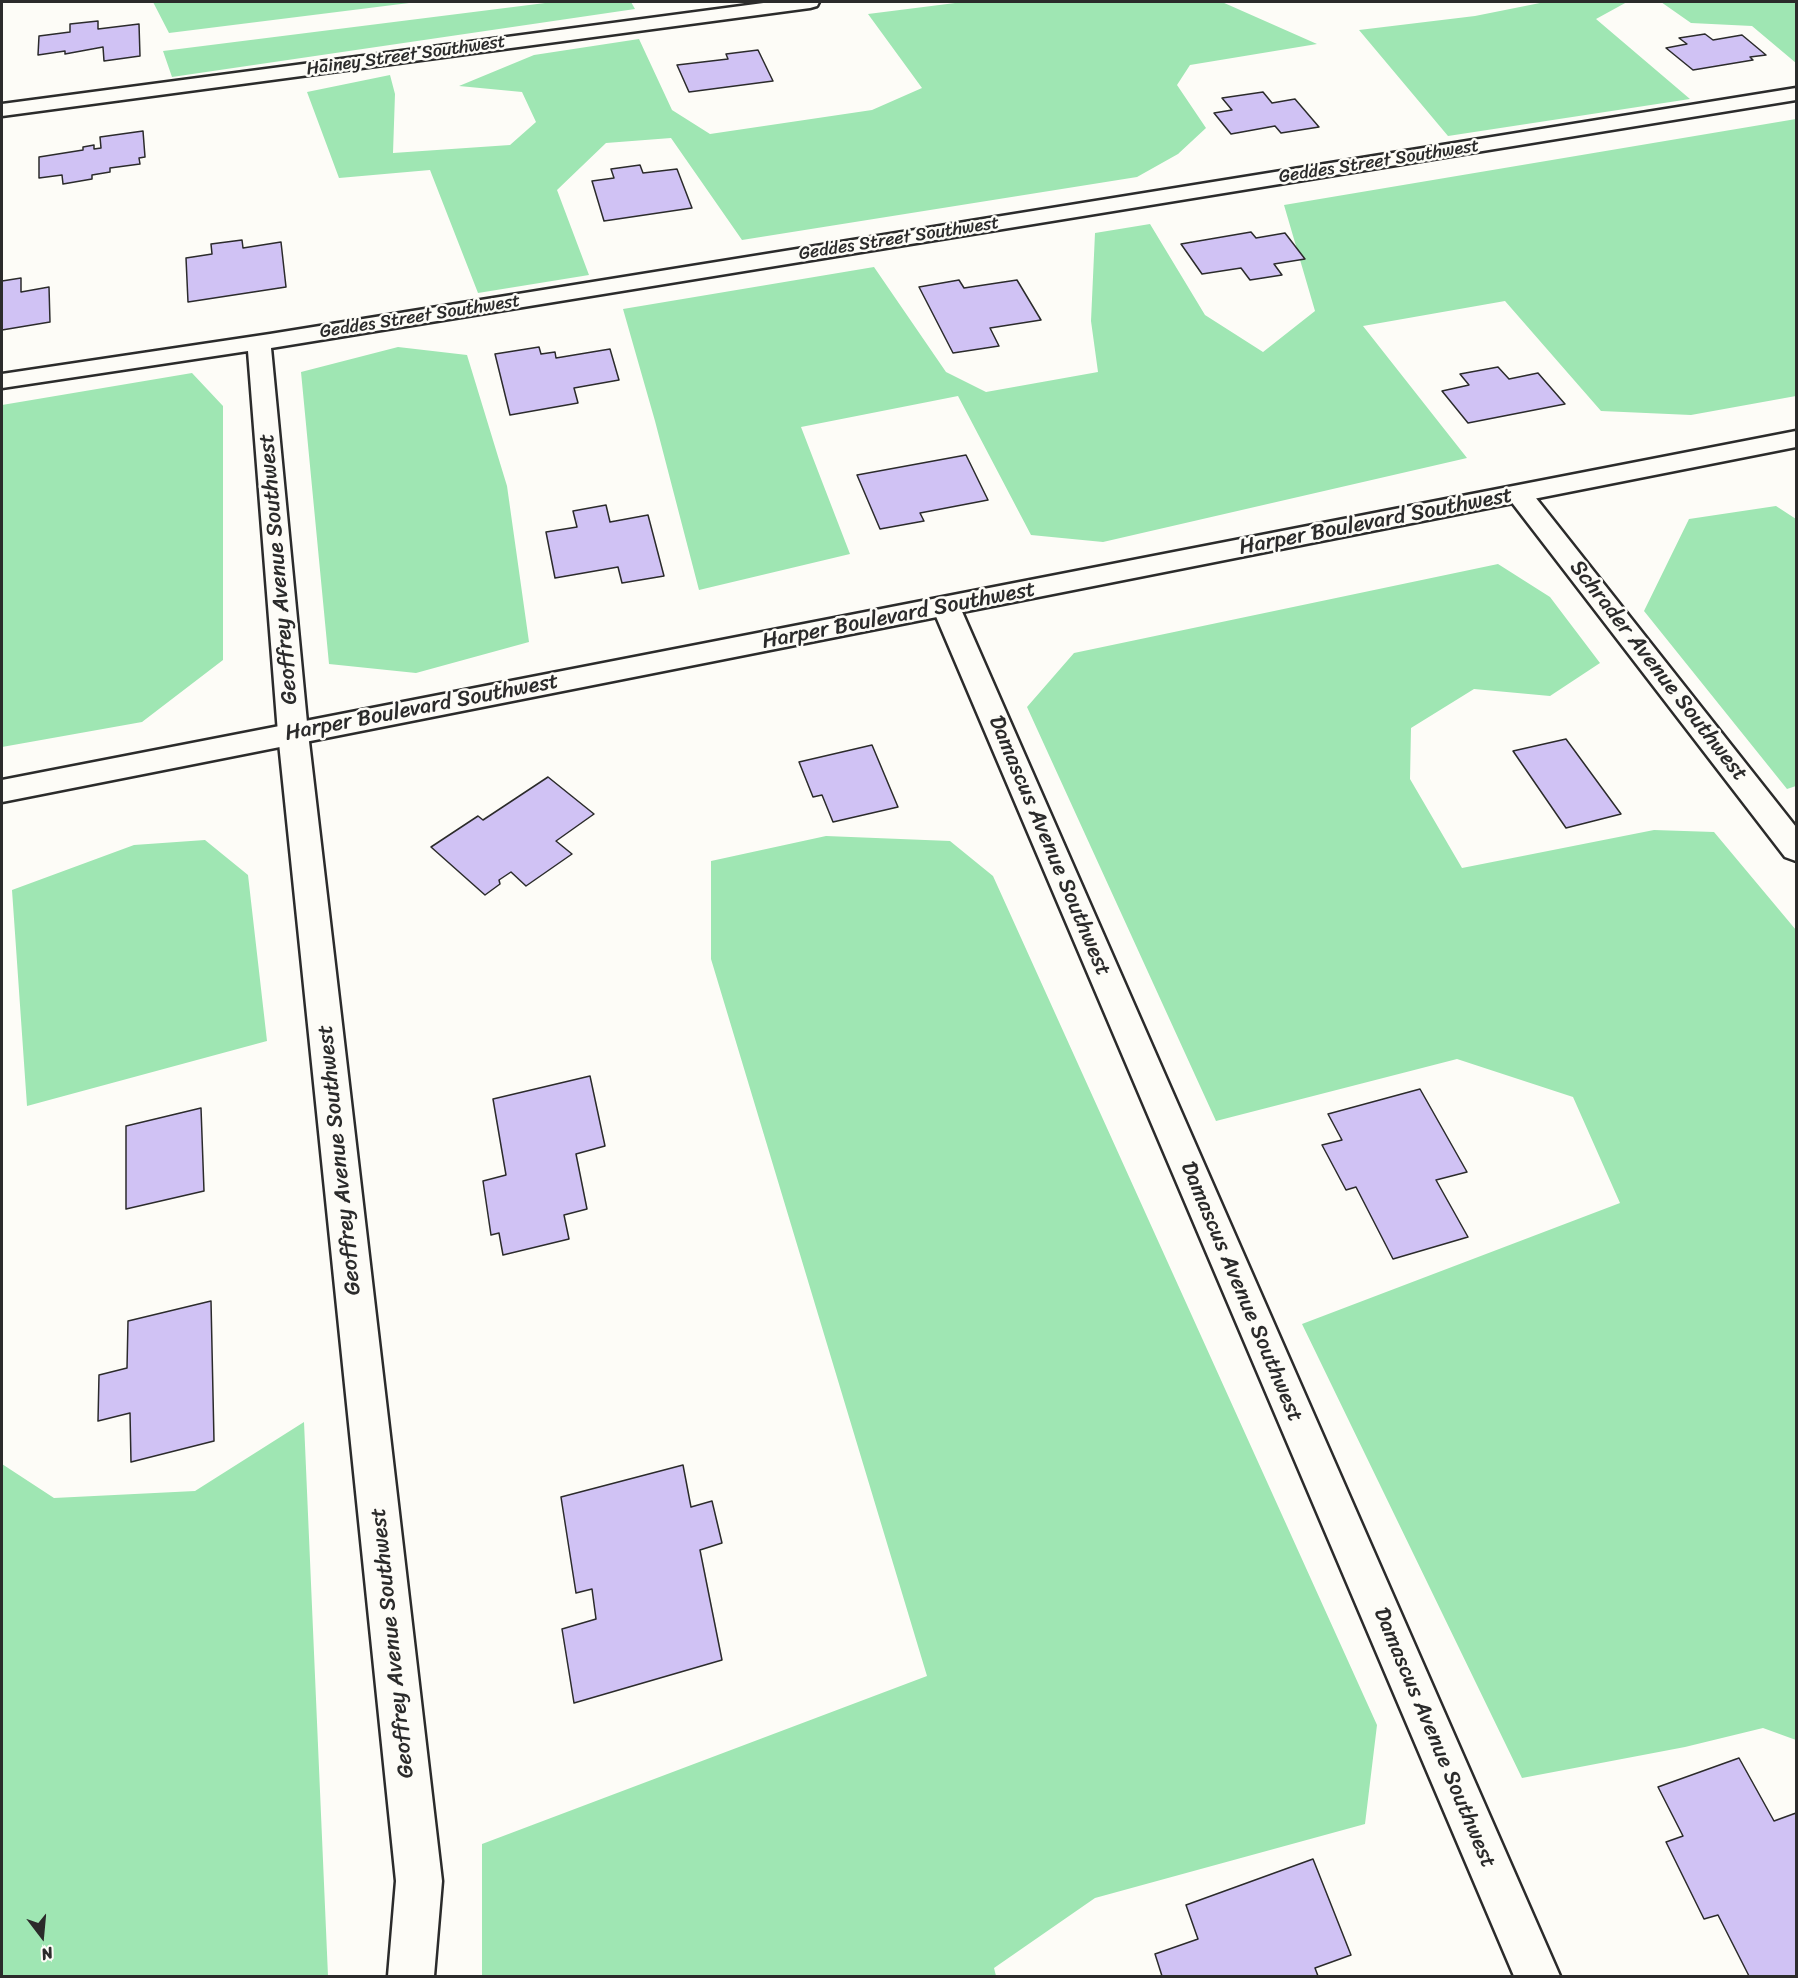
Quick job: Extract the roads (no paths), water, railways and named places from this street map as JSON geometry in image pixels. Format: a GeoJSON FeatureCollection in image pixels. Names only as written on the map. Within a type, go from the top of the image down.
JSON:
{"type":"FeatureCollection","features":[{"type":"Feature","properties":{"kind":"street","name":"Hainey Street Southwest"},"geometry":{"type":"LineString","coordinates":[[2,110],[810,2]]}},
{"type":"Feature","properties":{"kind":"street","name":"Geddes Street Southwest"},"geometry":{"type":"LineString","coordinates":[[2,381],[259,343],[1797,94]]}},
{"type":"Feature","properties":{"kind":"street","name":"Geoffrey Avenue Southwest"},"geometry":{"type":"LineString","coordinates":[[259,343],[293,733],[419,1881],[411,1977]]}},
{"type":"Feature","properties":{"kind":"street","name":"Harper Boulevard Southwest"},"geometry":{"type":"LineString","coordinates":[[2,791],[1797,439]]}},
{"type":"Feature","properties":{"kind":"street","name":"Schrader Avenue Southwest"},"geometry":{"type":"LineString","coordinates":[[1519,494],[1797,849]]}},
{"type":"Feature","properties":{"kind":"street","name":"Damascus Avenue Southwest"},"geometry":{"type":"LineString","coordinates":[[946,607],[1537,1977]]}}]}
